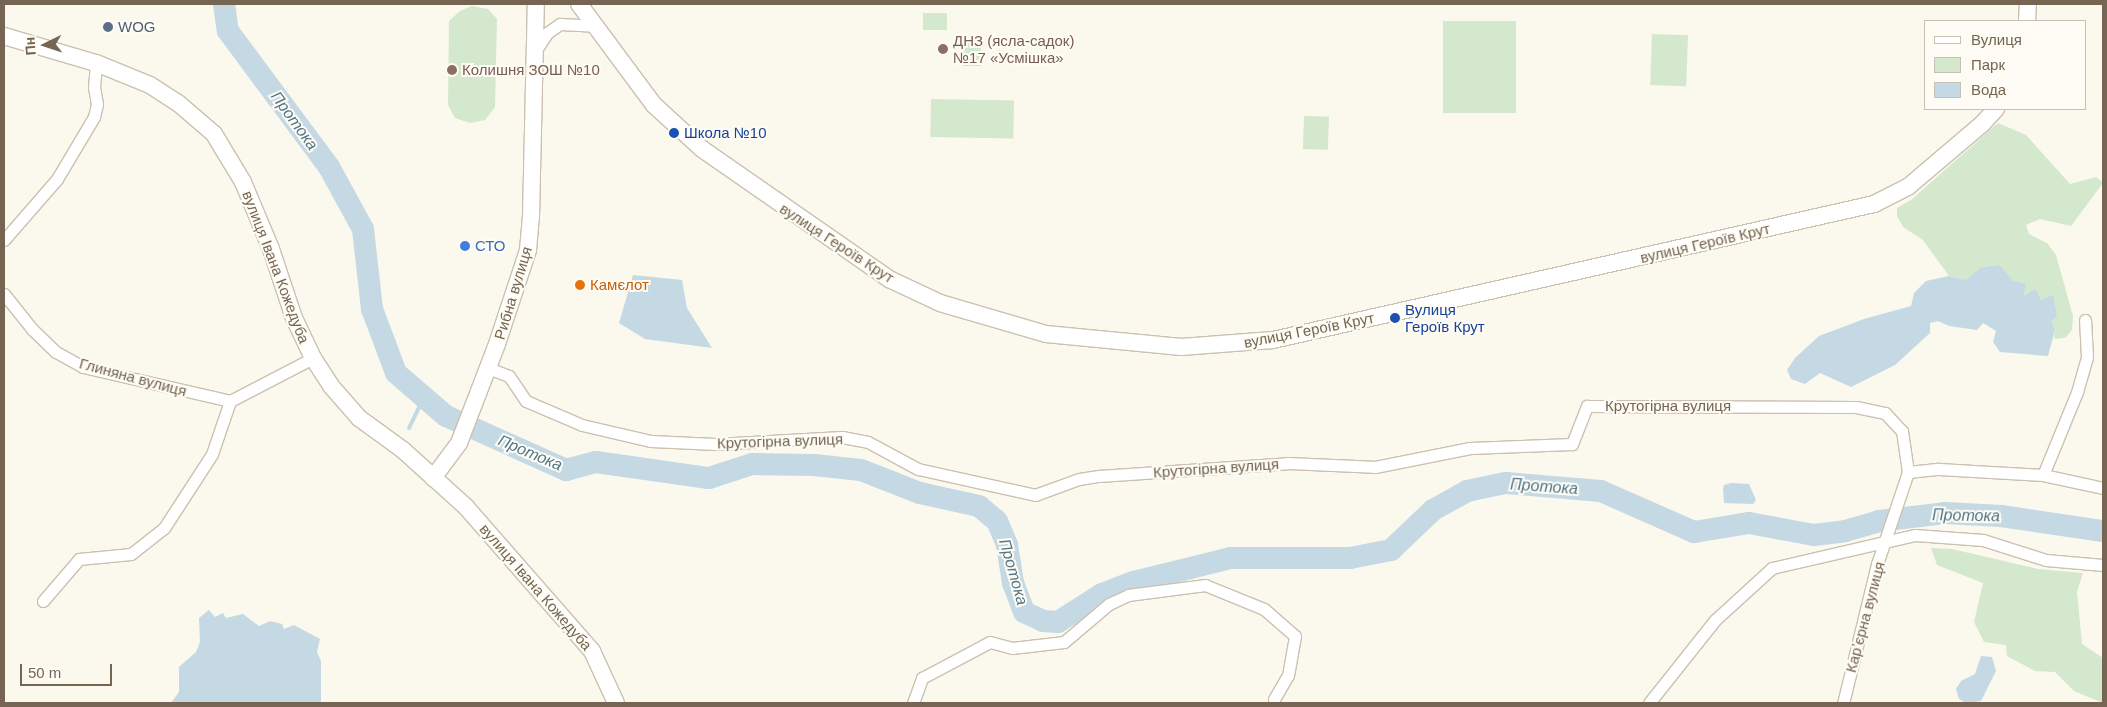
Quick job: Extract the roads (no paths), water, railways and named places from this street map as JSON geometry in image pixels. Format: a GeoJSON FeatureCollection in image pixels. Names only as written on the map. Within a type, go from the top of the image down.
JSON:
{"type":"FeatureCollection","features":[{"type":"Feature","properties":{"kind":"street","name":"Рибна вулиця"},"geometry":{"type":"LineString","coordinates":[[433,478],[459,443],[488,368],[524,264],[530,233],[536,4]]}},
{"type":"Feature","properties":{"kind":"street","name":"вулиця Героїв Крут"},"geometry":{"type":"LineString","coordinates":[[578,4],[654,105],[702,149],[889,279],[940,303],[1046,334],[1181,348],[1273,340],[1874,204],[1909,186],[1982,124],[1995,110]]}},
{"type":"Feature","properties":{"kind":"street"},"geometry":{"type":"LineString","coordinates":[[2027,20],[2028,4]]}},
{"type":"Feature","properties":{"kind":"street"},"geometry":{"type":"LineString","coordinates":[[536,50],[547,33],[560,24],[594,26]]}},
{"type":"Feature","properties":{"kind":"street","name":"вулиця Івана Кожедуба"},"geometry":{"type":"LineString","coordinates":[[4,36],[96,63],[157,90],[197,117],[214,134],[228,154],[258,217],[294,318],[313,358],[344,404],[466,507],[592,651],[616,703]]}},
{"type":"Feature","properties":{"kind":"street"},"geometry":{"type":"LineString","coordinates":[[4,240],[57,179],[94,117],[97,104],[94,87],[96,63]]}},
{"type":"Feature","properties":{"kind":"street","name":"Глиняна вулиця"},"geometry":{"type":"LineString","coordinates":[[4,294],[32,330],[56,352],[83,367],[230,401]]}},
{"type":"Feature","properties":{"kind":"street"},"geometry":{"type":"LineString","coordinates":[[2043,475],[2077,392],[2087,357],[2085,320]]}},
{"type":"Feature","properties":{"kind":"street"},"geometry":{"type":"LineString","coordinates":[[43,601],[79,559],[131,554],[164,528],[212,454],[230,401],[313,358]]}},
{"type":"Feature","properties":{"kind":"street","name":"Крутогірна вулиця"},"geometry":{"type":"LineString","coordinates":[[488,368],[509,376],[526,400],[582,425],[651,441],[706,444],[842,437],[868,442],[918,469],[1035,495],[1079,479],[1099,476],[1288,463],[1375,467],[1482,447],[1572,444],[1586,406],[1856,407],[1885,413],[1902,431],[1908,472]]}},
{"type":"Feature","properties":{"kind":"street"},"geometry":{"type":"LineString","coordinates":[[1649,703],[1715,620],[1772,568],[1886,542],[1908,472],[1939,469],[2043,475],[2103,488]]}},
{"type":"Feature","properties":{"kind":"street","name":"Карʼєрна вулиця"},"geometry":{"type":"LineString","coordinates":[[1843,703],[1877,564],[1886,542],[1915,535],[1983,540],[2046,560],[2103,565]]}},
{"type":"Feature","properties":{"kind":"street"},"geometry":{"type":"LineString","coordinates":[[913,703],[922,678],[990,642],[1012,648],[1064,642],[1109,604],[1128,595],[1205,585],[1264,609],[1295,636],[1288,675],[1274,699]]}},
{"type":"Feature","properties":{"kind":"water"},"geometry":{"type":"Polygon","coordinates":[[[2000,265],[2013,281],[2026,284],[2023,297],[2035,289],[2041,300],[2053,295],[2057,316],[2051,322],[2055,330],[2048,356],[2000,352],[1993,342],[1996,331],[1983,323],[1977,330],[1949,326],[1938,321],[1930,323],[1930,333],[1895,365],[1851,387],[1820,373],[1805,384],[1791,379],[1787,370],[1795,358],[1819,336],[1864,319],[1911,306],[1914,293],[1926,281],[1949,276],[1966,280],[1981,267],[2000,265]]]}},
{"type":"Feature","properties":{"kind":"water"},"geometry":{"type":"Polygon","coordinates":[[[633,275],[682,280],[687,308],[712,348],[645,339],[619,323],[633,275]]]}},
{"type":"Feature","properties":{"kind":"water"},"geometry":{"type":"Polygon","coordinates":[[[1731,483],[1749,484],[1756,500],[1753,504],[1724,503],[1724,485],[1731,483]]]}},
{"type":"Feature","properties":{"kind":"water"},"geometry":{"type":"Polygon","coordinates":[[[209,610],[215,617],[223,613],[226,618],[243,614],[259,626],[270,621],[282,624],[284,629],[294,625],[320,639],[317,652],[321,661],[321,703],[171,703],[179,692],[179,667],[196,652],[200,642],[199,618],[209,610]]]}},
{"type":"Feature","properties":{"kind":"water"},"geometry":{"type":"Polygon","coordinates":[[[1981,656],[1992,657],[1996,671],[1981,701],[1966,703],[1959,699],[1956,689],[1961,681],[1975,674],[1981,656]]]}},
{"type":"Feature","properties":{"kind":"waterway","name":"Протока"},"geometry":{"type":"LineString","coordinates":[[224,4],[228,31],[329,167],[363,229],[372,309],[396,373],[446,416],[566,470],[596,462],[709,478],[752,464],[814,465],[861,470],[920,493],[979,506],[997,521],[1007,545],[1013,583],[1024,612],[1043,621],[1058,622],[1102,594],[1134,582],[1230,558],[1350,558],[1391,550],[1433,510],[1467,491],[1506,483],[1601,491],[1694,532],[1749,523],[1814,535],[1845,531],[1879,521],[1945,513],[2001,516],[2103,531]]}},
{"type":"Feature","properties":{"kind":"waterway"},"geometry":{"type":"LineString","coordinates":[[409,428],[424,397]]}},
{"type":"Feature","properties":{"kind":"place","name":"WOG"},"geometry":{"type":"Point","coordinates":[108,27]}},
{"type":"Feature","properties":{"kind":"place","name":"ДНЗ (ясла-садок) №17 «Усмішка»"},"geometry":{"type":"Point","coordinates":[943,49]}},
{"type":"Feature","properties":{"kind":"place","name":"Колишня ЗОШ №10"},"geometry":{"type":"Point","coordinates":[452,70]}},
{"type":"Feature","properties":{"kind":"place","name":"Школа №10"},"geometry":{"type":"Point","coordinates":[674,133]}},
{"type":"Feature","properties":{"kind":"place","name":"СТО"},"geometry":{"type":"Point","coordinates":[465,246]}},
{"type":"Feature","properties":{"kind":"place","name":"Камєлот"},"geometry":{"type":"Point","coordinates":[580,285]}},
{"type":"Feature","properties":{"kind":"place","name":"Вулиця Героїв Крут"},"geometry":{"type":"Point","coordinates":[1395,318]}}]}
